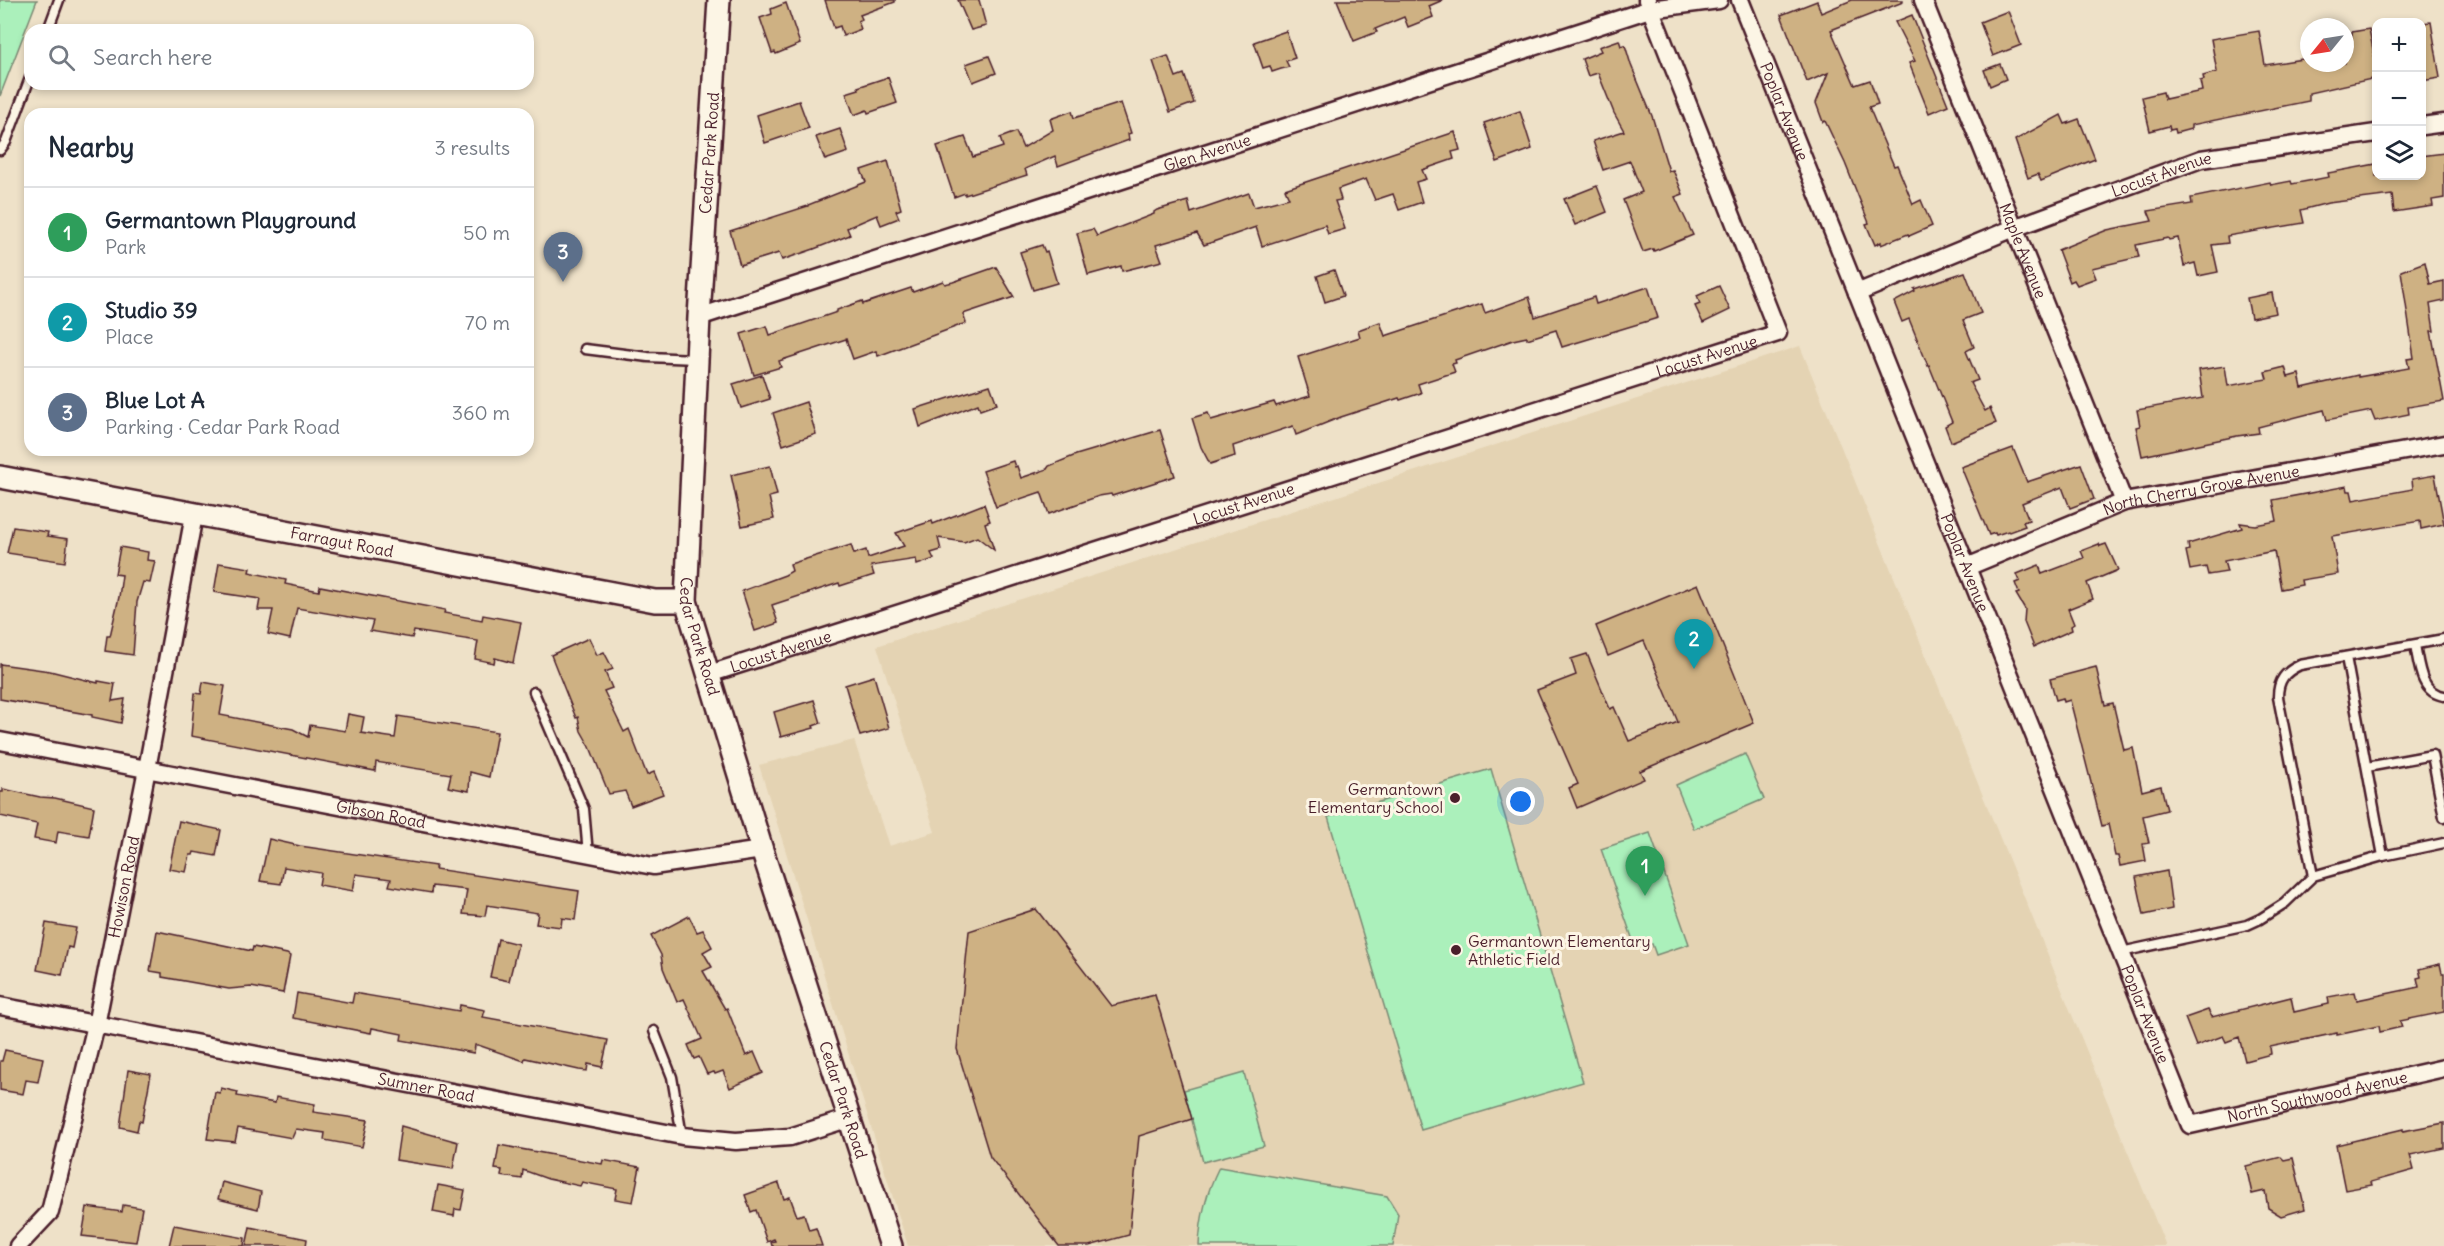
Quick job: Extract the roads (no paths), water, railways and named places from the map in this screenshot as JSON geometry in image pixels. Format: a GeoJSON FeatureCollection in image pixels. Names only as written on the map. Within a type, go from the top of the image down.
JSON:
{"type":"FeatureCollection","features":[{"type":"Feature","properties":{"kind":"street","name":"Cedar Park Road"},"geometry":{"type":"LineString","coordinates":[[719,0],[699,317],[686,601],[762,850],[891,1246]]}},
{"type":"Feature","properties":{"kind":"street","name":"Glen Avenue"},"geometry":{"type":"LineString","coordinates":[[699,317],[1648,4],[1719,0]]}},
{"type":"Feature","properties":{"kind":"street","name":"Poplar Avenue"},"geometry":{"type":"LineString","coordinates":[[1740,0],[2190,1125]]}},
{"type":"Feature","properties":{"kind":"street","name":"Maple Avenue"},"geometry":{"type":"LineString","coordinates":[[1923,0],[2124,502]]}},
{"type":"Feature","properties":{"kind":"street","name":"Locust Avenue"},"geometry":{"type":"LineString","coordinates":[[709,674],[1778,333],[1648,4]]}},
{"type":"Feature","properties":{"kind":"street"},"geometry":{"type":"LineString","coordinates":[[2426,125],[2444,123]]}},
{"type":"Feature","properties":{"kind":"street","name":"Locust Avenue"},"geometry":{"type":"LineString","coordinates":[[1857,293],[2014,228],[2201,159],[2372,134]]}},
{"type":"Feature","properties":{"kind":"street","name":"North Cherry Grove Avenue"},"geometry":{"type":"LineString","coordinates":[[1967,567],[2124,502],[2444,444]]}},
{"type":"Feature","properties":{"kind":"street","name":"Farragut Road"},"geometry":{"type":"LineString","coordinates":[[0,477],[654,601],[686,601]]}},
{"type":"Feature","properties":{"kind":"street","name":"Howison Road"},"geometry":{"type":"LineString","coordinates":[[18,1246],[50,1212],[96,1025],[194,515]]}},
{"type":"Feature","properties":{"kind":"street","name":"Gibson Road"},"geometry":{"type":"LineString","coordinates":[[0,741],[653,866],[762,850]]}},
{"type":"Feature","properties":{"kind":"street","name":"Sumner Road"},"geometry":{"type":"LineString","coordinates":[[0,1006],[682,1136],[736,1141],[790,1137],[850,1118]]}},
{"type":"Feature","properties":{"kind":"street","name":"North Southwood Avenue"},"geometry":{"type":"LineString","coordinates":[[2190,1125],[2444,1068]]}},
{"type":"Feature","properties":{"kind":"lane"},"geometry":{"type":"LineString","coordinates":[[50,24],[59,0]]}},
{"type":"Feature","properties":{"kind":"lane"},"geometry":{"type":"LineString","coordinates":[[0,150],[6,142],[26,90]]}},
{"type":"Feature","properties":{"kind":"lane"},"geometry":{"type":"LineString","coordinates":[[585,349],[648,357],[697,359]]}},
{"type":"Feature","properties":{"kind":"lane"},"geometry":{"type":"LineString","coordinates":[[2313,876],[2278,697],[2278,687],[2282,677],[2290,669],[2300,665],[2444,639]]}},
{"type":"Feature","properties":{"kind":"lane"},"geometry":{"type":"LineString","coordinates":[[2415,645],[2425,684],[2432,691],[2444,696]]}},
{"type":"Feature","properties":{"kind":"lane"},"geometry":{"type":"LineString","coordinates":[[2346,657],[2383,856]]}},
{"type":"Feature","properties":{"kind":"lane"},"geometry":{"type":"LineString","coordinates":[[534,692],[585,809],[588,854]]}},
{"type":"Feature","properties":{"kind":"lane"},"geometry":{"type":"LineString","coordinates":[[2367,767],[2432,755],[2444,816]]}},
{"type":"Feature","properties":{"kind":"lane"},"geometry":{"type":"LineString","coordinates":[[2121,952],[2247,924],[2260,919],[2285,903],[2313,876],[2383,856],[2444,843]]}},
{"type":"Feature","properties":{"kind":"lane"},"geometry":{"type":"LineString","coordinates":[[654,1030],[672,1077],[682,1136]]}},
{"type":"Feature","properties":{"kind":"place","name":"Blue Lot A"},"geometry":{"type":"Point","coordinates":[563,282]}},
{"type":"Feature","properties":{"kind":"place","name":"Studio 39"},"geometry":{"type":"Point","coordinates":[1694,669]}},
{"type":"Feature","properties":{"kind":"place","name":"Germantown Elementary School"},"geometry":{"type":"Point","coordinates":[1455,798]}},
{"type":"Feature","properties":{"kind":"place","name":"Germantown Playground"},"geometry":{"type":"Point","coordinates":[1645,896]}},
{"type":"Feature","properties":{"kind":"place","name":"Germantown Elementary Athletic Field"},"geometry":{"type":"Point","coordinates":[1456,950]}}]}
